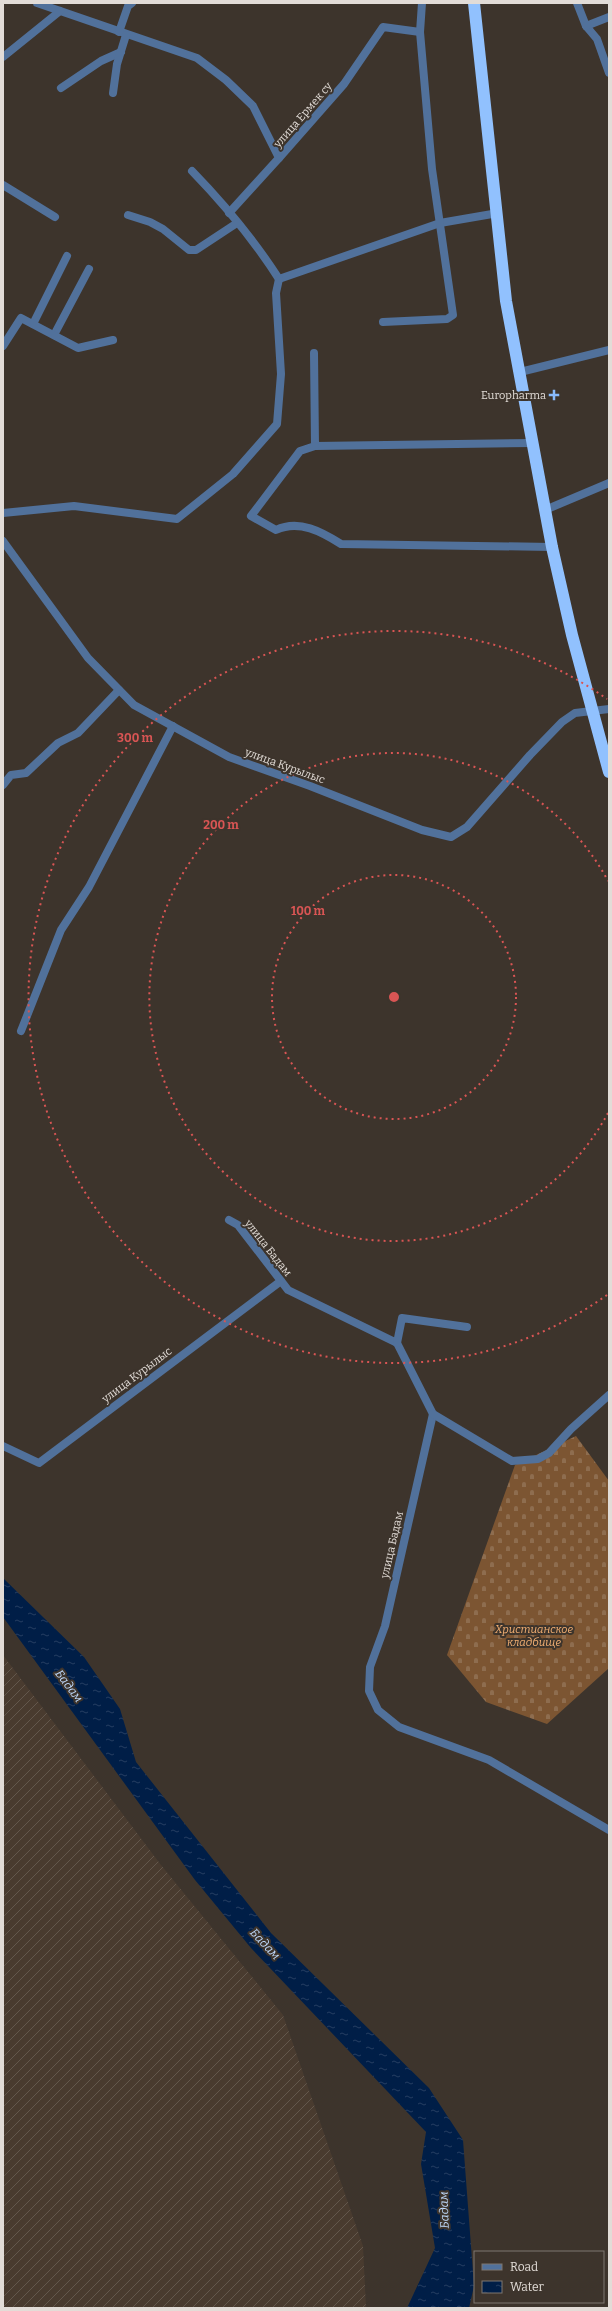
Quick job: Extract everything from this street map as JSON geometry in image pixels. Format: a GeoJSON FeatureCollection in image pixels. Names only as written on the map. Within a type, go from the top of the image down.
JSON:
{"type":"FeatureCollection","features":[{"type":"Feature","properties":{"kind":"highway"},"geometry":{"type":"LineString","coordinates":[[474,3],[498,214],[506,302],[552,547],[572,635],[609,772]]}},
{"type":"Feature","properties":{"kind":"street","name":"улица Ермек су"},"geometry":{"type":"LineString","coordinates":[[37,3],[196,58],[226,80],[253,106],[279,158],[344,84],[383,27],[420,32]]}},
{"type":"Feature","properties":{"kind":"street"},"geometry":{"type":"LineString","coordinates":[[113,93],[117,64],[121,52],[122,33],[128,6],[132,3]]}},
{"type":"Feature","properties":{"kind":"street"},"geometry":{"type":"LineString","coordinates":[[384,322],[447,319],[453,315],[432,169],[420,32],[422,3]]}},
{"type":"Feature","properties":{"kind":"street"},"geometry":{"type":"LineString","coordinates":[[577,3],[586,26],[597,39],[609,73]]}},
{"type":"Feature","properties":{"kind":"street"},"geometry":{"type":"LineString","coordinates":[[3,56],[60,11]]}},
{"type":"Feature","properties":{"kind":"street"},"geometry":{"type":"LineString","coordinates":[[586,26],[609,17]]}},
{"type":"Feature","properties":{"kind":"street"},"geometry":{"type":"LineString","coordinates":[[61,88],[101,61],[121,52]]}},
{"type":"Feature","properties":{"kind":"street"},"geometry":{"type":"LineString","coordinates":[[229,213],[279,158]]}},
{"type":"Feature","properties":{"kind":"street"},"geometry":{"type":"LineString","coordinates":[[3,513],[74,506],[177,519],[233,474],[277,424],[281,374],[276,293],[279,279],[264,255],[192,171]]}},
{"type":"Feature","properties":{"kind":"street"},"geometry":{"type":"LineString","coordinates":[[3,185],[55,216]]}},
{"type":"Feature","properties":{"kind":"street"},"geometry":{"type":"LineString","coordinates":[[279,279],[440,224],[498,214]]}},
{"type":"Feature","properties":{"kind":"street"},"geometry":{"type":"LineString","coordinates":[[128,215],[150,222],[163,229],[189,250],[196,250],[237,223]]}},
{"type":"Feature","properties":{"kind":"street"},"geometry":{"type":"LineString","coordinates":[[33,324],[67,256]]}},
{"type":"Feature","properties":{"kind":"street"},"geometry":{"type":"LineString","coordinates":[[54,335],[89,269]]}},
{"type":"Feature","properties":{"kind":"street"},"geometry":{"type":"LineString","coordinates":[[3,346],[21,318],[78,348],[113,340]]}},
{"type":"Feature","properties":{"kind":"street"},"geometry":{"type":"LineString","coordinates":[[520,372],[609,350]]}},
{"type":"Feature","properties":{"kind":"street"},"geometry":{"type":"LineString","coordinates":[[314,353],[315,446]]}},
{"type":"Feature","properties":{"kind":"street"},"geometry":{"type":"LineString","coordinates":[[533,443],[315,446],[300,451],[251,516],[276,530],[286,525],[318,530],[341,544],[552,547]]}},
{"type":"Feature","properties":{"kind":"street"},"geometry":{"type":"LineString","coordinates":[[545,510],[609,483]]}},
{"type":"Feature","properties":{"kind":"street","name":"улица Курылыс"},"geometry":{"type":"LineString","coordinates":[[3,541],[88,658],[134,705],[230,757],[310,786],[422,830],[451,836],[467,827],[562,722],[575,713],[609,709]]}},
{"type":"Feature","properties":{"kind":"street"},"geometry":{"type":"LineString","coordinates":[[3,785],[11,775],[26,773],[58,743],[78,733],[119,690]]}},
{"type":"Feature","properties":{"kind":"street"},"geometry":{"type":"LineString","coordinates":[[21,1031],[61,930],[89,887],[173,726]]}},
{"type":"Feature","properties":{"kind":"street","name":"улица Бадам"},"geometry":{"type":"LineString","coordinates":[[229,1220],[238,1225],[288,1290],[397,1342]]}},
{"type":"Feature","properties":{"kind":"street","name":"улица Курылыс"},"geometry":{"type":"LineString","coordinates":[[3,1446],[39,1463],[280,1281]]}},
{"type":"Feature","properties":{"kind":"street"},"geometry":{"type":"LineString","coordinates":[[467,1327],[402,1318],[397,1342],[434,1414],[512,1461],[526,1462],[538,1459],[549,1453],[571,1429],[609,1395]]}},
{"type":"Feature","properties":{"kind":"street","name":"улица Бадам"},"geometry":{"type":"LineString","coordinates":[[434,1414],[385,1626],[370,1667],[369,1691],[378,1710],[399,1727],[489,1760],[609,1830]]}},
{"type":"Feature","properties":{"kind":"shaded area"},"geometry":{"type":"Polygon","coordinates":[[[3,1655],[161,1865],[283,2015],[363,2246],[366,2308],[3,2308],[3,1655]]]}},
{"type":"Feature","properties":{"kind":"green space","name":"Христианское кладбище"},"geometry":{"type":"Polygon","coordinates":[[[576,1436],[609,1481],[609,1668],[547,1724],[486,1702],[447,1655],[515,1465],[576,1436]]]}},
{"type":"Feature","properties":{"kind":"water","name":"Бадам"},"geometry":{"type":"Polygon","coordinates":[[[3,1578],[84,1657],[120,1709],[136,1762],[271,1933],[429,2088],[463,2140],[474,2286],[469,2308],[407,2308],[435,2248],[421,2164],[426,2132],[251,1948],[195,1880],[3,1617],[3,1578]]]}},
{"type":"Feature","properties":{"kind":"place","name":"Europharma"},"geometry":{"type":"Point","coordinates":[554,395]}}]}
